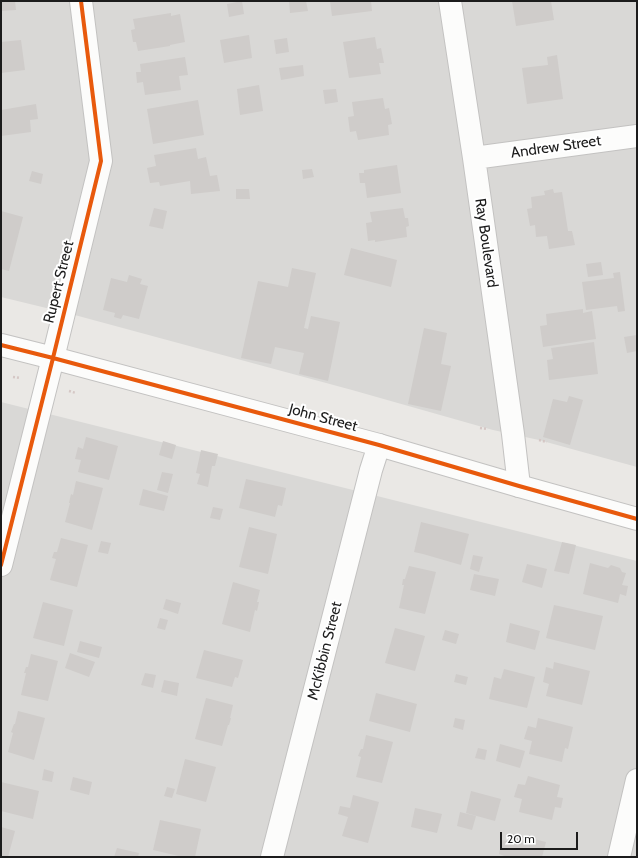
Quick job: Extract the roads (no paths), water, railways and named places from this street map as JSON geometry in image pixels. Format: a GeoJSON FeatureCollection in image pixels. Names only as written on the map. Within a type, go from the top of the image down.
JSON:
{"type":"FeatureCollection","features":[{"type":"Feature","properties":{"kind":"street","name":"Rupert Street"},"geometry":{"type":"LineString","coordinates":[[1,565],[101,161],[81,1]]}},
{"type":"Feature","properties":{"kind":"street","name":"Ray Boulevard"},"geometry":{"type":"LineString","coordinates":[[450,1],[474,158],[519,486]]}},
{"type":"Feature","properties":{"kind":"street","name":"Andrew Street"},"geometry":{"type":"LineString","coordinates":[[474,158],[637,136]]}},
{"type":"Feature","properties":{"kind":"street","name":"John Street"},"geometry":{"type":"LineString","coordinates":[[1,345],[379,446],[636,518]]}},
{"type":"Feature","properties":{"kind":"street","name":"McKibbin Street"},"geometry":{"type":"LineString","coordinates":[[272,857],[371,470],[379,446]]}},
{"type":"Feature","properties":{"kind":"street"},"geometry":{"type":"LineString","coordinates":[[619,857],[637,780]]}}]}
